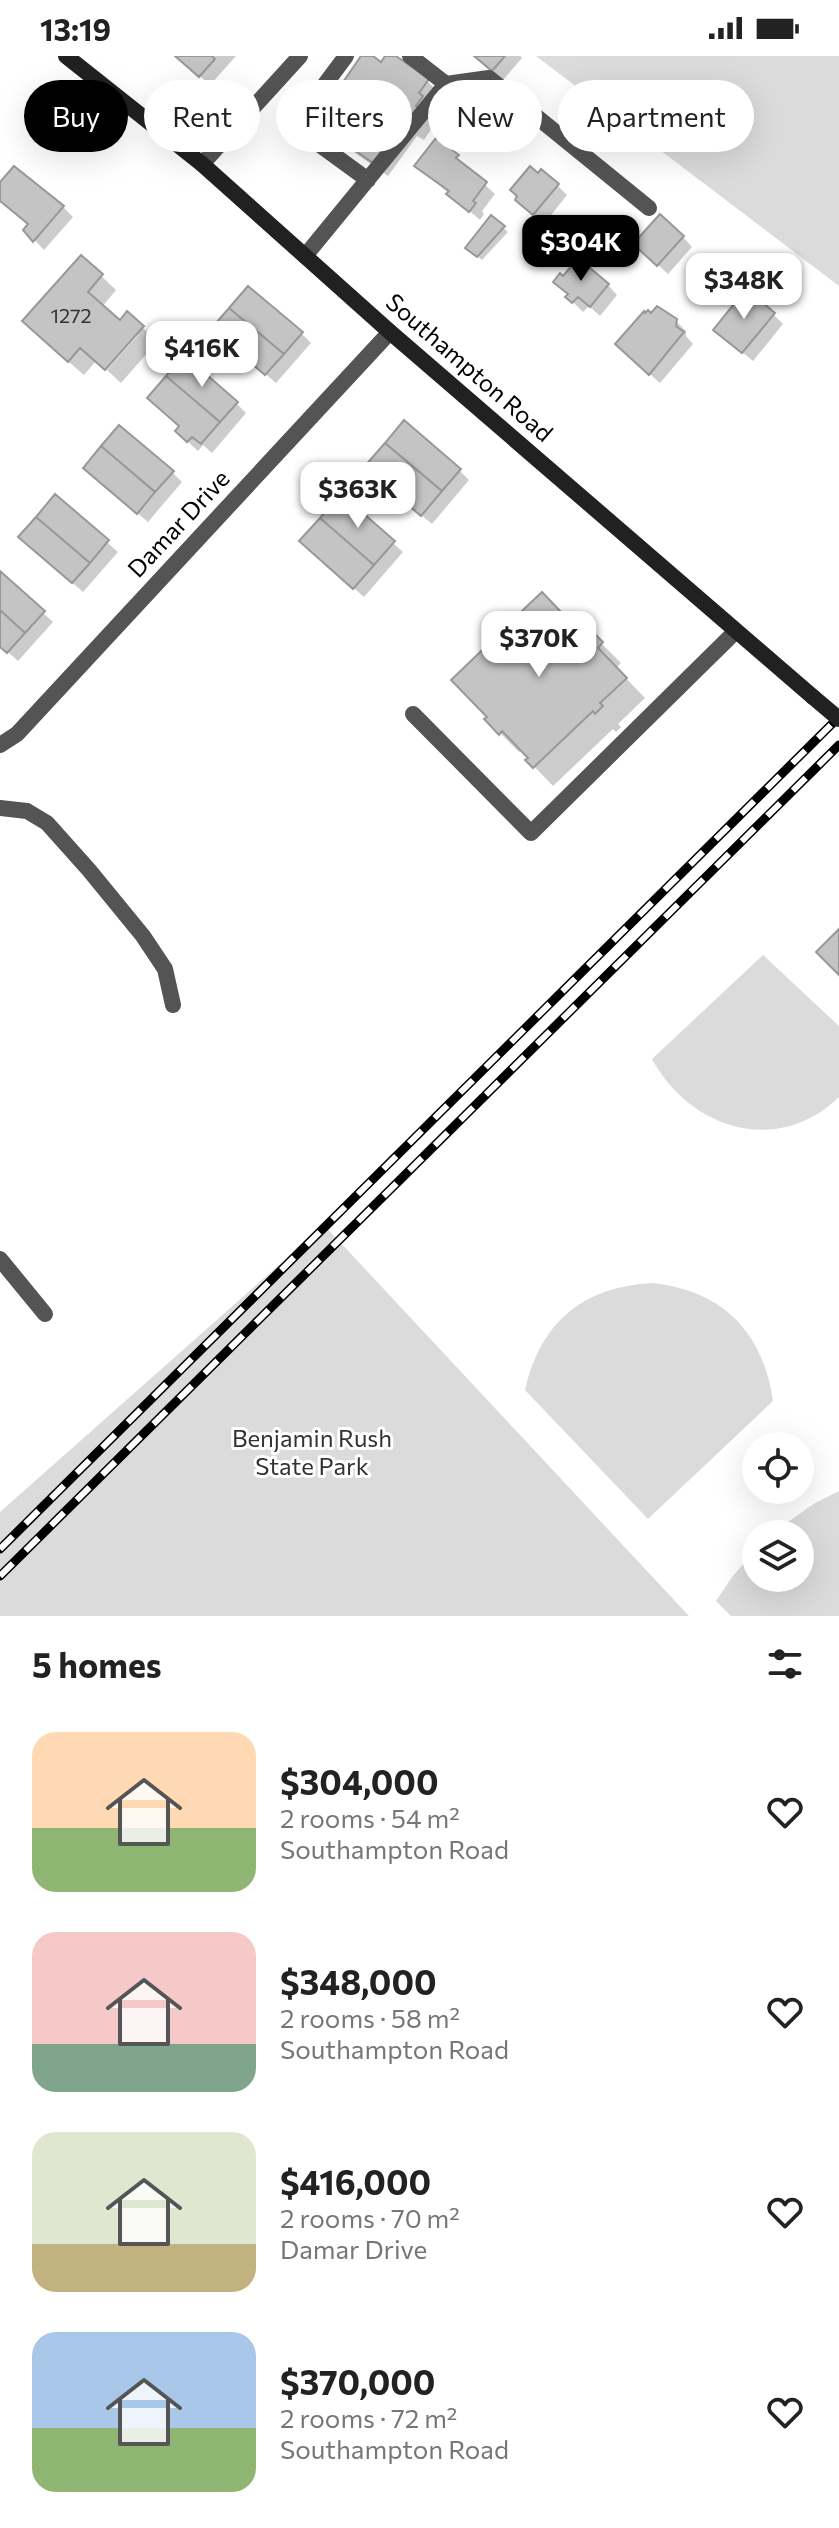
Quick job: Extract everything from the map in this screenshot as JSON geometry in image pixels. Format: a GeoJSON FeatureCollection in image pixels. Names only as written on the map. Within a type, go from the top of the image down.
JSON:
{"type":"FeatureCollection","features":[{"type":"Feature","properties":{"kind":"street","name":"Southampton Road"},"geometry":{"type":"LineString","coordinates":[[66,56],[202,164],[390,332],[839,719]]}},
{"type":"Feature","properties":{"kind":"street"},"geometry":{"type":"LineString","coordinates":[[202,164],[300,56]]}},
{"type":"Feature","properties":{"kind":"street"},"geometry":{"type":"LineString","coordinates":[[346,56],[294,126],[368,180]]}},
{"type":"Feature","properties":{"kind":"street"},"geometry":{"type":"LineString","coordinates":[[410,56],[441,80]]}},
{"type":"Feature","properties":{"kind":"street"},"geometry":{"type":"LineString","coordinates":[[305,256],[428,106]]}},
{"type":"Feature","properties":{"kind":"street"},"geometry":{"type":"LineString","coordinates":[[542,121],[649,208]]}},
{"type":"Feature","properties":{"kind":"street","name":"Damar Drive"},"geometry":{"type":"LineString","coordinates":[[1,742],[17,734],[390,332]]}},
{"type":"Feature","properties":{"kind":"street"},"geometry":{"type":"LineString","coordinates":[[413,714],[531,833],[736,631]]}},
{"type":"Feature","properties":{"kind":"street"},"geometry":{"type":"LineString","coordinates":[[0,808],[27,811],[47,823],[58,835],[143,936],[165,969],[173,1005]]}},
{"type":"Feature","properties":{"kind":"street"},"geometry":{"type":"LineString","coordinates":[[0,1259],[45,1314]]}},
{"type":"Feature","properties":{"kind":"green space"},"geometry":{"type":"Polygon","coordinates":[[[536,56],[839,56],[839,286],[662,152],[754,152],[754,80],[568,80],[536,56]]]}},
{"type":"Feature","properties":{"kind":"green space"},"geometry":{"type":"Polygon","coordinates":[[[763,955],[839,1026],[839,1097],[815,1115],[789,1126],[763,1130],[736,1127],[712,1118],[689,1103],[668,1083],[652,1059],[763,955]]]}},
{"type":"Feature","properties":{"kind":"green space","name":"Benjamin Rush State Park"},"geometry":{"type":"Polygon","coordinates":[[[324,1225],[689,1616],[0,1616],[0,1512],[324,1225]]]}},
{"type":"Feature","properties":{"kind":"green space"},"geometry":{"type":"Polygon","coordinates":[[[653,1283],[700,1295],[736,1319],[760,1355],[773,1401],[648,1519],[525,1390],[542,1345],[569,1312],[606,1291],[653,1283]]]}},
{"type":"Feature","properties":{"kind":"green space"},"geometry":{"type":"Polygon","coordinates":[[[839,1491],[839,1616],[731,1616],[716,1601],[742,1565],[742,1592],[814,1592],[814,1520],[791,1520],[839,1491]]]}},
{"type":"Feature","properties":{"kind":"building"},"geometry":{"type":"Polygon","coordinates":[[[175,56],[212,56],[215,59],[199,77],[175,56]]]}},
{"type":"Feature","properties":{"kind":"building"},"geometry":{"type":"Polygon","coordinates":[[[361,56],[373,56],[381,62],[385,56],[396,56],[429,79],[419,93],[423,96],[416,106],[421,109],[412,121],[412,80],[344,80],[361,56]]]}},
{"type":"Feature","properties":{"kind":"building"},"geometry":{"type":"Polygon","coordinates":[[[474,56],[505,56],[492,71],[474,56]]]}},
{"type":"Feature","properties":{"kind":"building"},"geometry":{"type":"Polygon","coordinates":[[[428,148],[428,152],[455,152],[459,155],[456,158],[487,182],[469,212],[446,194],[449,191],[414,166],[428,148]]]}},
{"type":"Feature","properties":{"kind":"building"},"geometry":{"type":"Polygon","coordinates":[[[357,152],[381,152],[373,163],[357,152]]]}},
{"type":"Feature","properties":{"kind":"building"},"geometry":{"type":"Polygon","coordinates":[[[14,166],[64,206],[33,242],[23,230],[28,224],[0,201],[0,182],[14,166]]]}},
{"type":"Feature","properties":{"kind":"building"},"geometry":{"type":"Polygon","coordinates":[[[530,166],[538,173],[541,169],[559,184],[533,215],[515,200],[517,196],[510,190],[530,166]]]}},
{"type":"Feature","properties":{"kind":"building"},"geometry":{"type":"Polygon","coordinates":[[[660,214],[684,236],[657,266],[633,244],[660,214]]]}},
{"type":"Feature","properties":{"kind":"building"},"geometry":{"type":"Polygon","coordinates":[[[491,215],[505,226],[477,257],[465,248],[491,215]]]}},
{"type":"Feature","properties":{"kind":"building"},"geometry":{"type":"Polygon","coordinates":[[[81,255],[103,274],[88,292],[120,320],[127,311],[144,326],[105,370],[80,348],[68,362],[22,321],[81,255]]]}},
{"type":"Feature","properties":{"kind":"building"},"geometry":{"type":"Polygon","coordinates":[[[578,258],[609,284],[590,307],[578,297],[572,303],[565,297],[568,294],[553,282],[560,273],[563,276],[578,258]]]}},
{"type":"Feature","properties":{"kind":"building"},"geometry":{"type":"Polygon","coordinates":[[[248,286],[303,332],[284,354],[229,308],[248,286]]]}},
{"type":"Feature","properties":{"kind":"building"},"geometry":{"type":"Polygon","coordinates":[[[746,289],[775,313],[742,353],[713,330],[746,289]]]}},
{"type":"Feature","properties":{"kind":"building"},"geometry":{"type":"Polygon","coordinates":[[[657,306],[677,319],[676,326],[684,332],[649,375],[615,344],[644,311],[651,313],[657,306]]]}},
{"type":"Feature","properties":{"kind":"building"},"geometry":{"type":"Polygon","coordinates":[[[229,308],[284,354],[265,375],[211,329],[229,308]]]}},
{"type":"Feature","properties":{"kind":"building"},"geometry":{"type":"Polygon","coordinates":[[[184,355],[238,402],[220,422],[166,376],[184,355]]]}},
{"type":"Feature","properties":{"kind":"building"},"geometry":{"type":"Polygon","coordinates":[[[166,376],[220,422],[201,444],[192,437],[187,442],[175,431],[179,426],[147,398],[166,376]]]}},
{"type":"Feature","properties":{"kind":"building"},"geometry":{"type":"Polygon","coordinates":[[[404,420],[461,469],[442,491],[385,443],[404,420]]]}},
{"type":"Feature","properties":{"kind":"building"},"geometry":{"type":"Polygon","coordinates":[[[119,425],[174,471],[155,492],[101,446],[119,425]]]}},
{"type":"Feature","properties":{"kind":"building"},"geometry":{"type":"Polygon","coordinates":[[[385,443],[442,491],[421,516],[364,467],[385,443]]]}},
{"type":"Feature","properties":{"kind":"building"},"geometry":{"type":"Polygon","coordinates":[[[101,446],[155,492],[137,514],[83,468],[101,446]]]}},
{"type":"Feature","properties":{"kind":"building"},"geometry":{"type":"Polygon","coordinates":[[[55,494],[109,540],[90,563],[36,517],[55,494]]]}},
{"type":"Feature","properties":{"kind":"building"},"geometry":{"type":"Polygon","coordinates":[[[341,494],[395,541],[374,565],[320,518],[341,494]]]}},
{"type":"Feature","properties":{"kind":"building"},"geometry":{"type":"Polygon","coordinates":[[[36,517],[90,563],[72,583],[18,537],[36,517]]]}},
{"type":"Feature","properties":{"kind":"building"},"geometry":{"type":"Polygon","coordinates":[[[320,518],[374,565],[353,589],[299,541],[320,518]]]}},
{"type":"Feature","properties":{"kind":"building"},"geometry":{"type":"Polygon","coordinates":[[[0,571],[45,611],[25,633],[0,610],[0,571]]]}},
{"type":"Feature","properties":{"kind":"building"},"geometry":{"type":"Polygon","coordinates":[[[542,592],[584,636],[590,629],[603,642],[598,648],[627,678],[600,703],[603,706],[595,714],[593,711],[533,768],[525,760],[528,758],[502,731],[499,735],[484,719],[487,717],[451,680],[500,633],[497,630],[504,623],[507,625],[542,592]]]}},
{"type":"Feature","properties":{"kind":"building"},"geometry":{"type":"Polygon","coordinates":[[[0,610],[25,633],[7,653],[0,647],[0,610]]]}},
{"type":"Feature","properties":{"kind":"building"},"geometry":{"type":"Polygon","coordinates":[[[839,929],[839,975],[816,952],[839,929]]]}},
{"type":"Feature","properties":{"kind":"railway"},"geometry":{"type":"LineString","coordinates":[[0,1549],[839,717]]}},
{"type":"Feature","properties":{"kind":"railway"},"geometry":{"type":"LineString","coordinates":[[0,1576],[839,745]]}}]}
